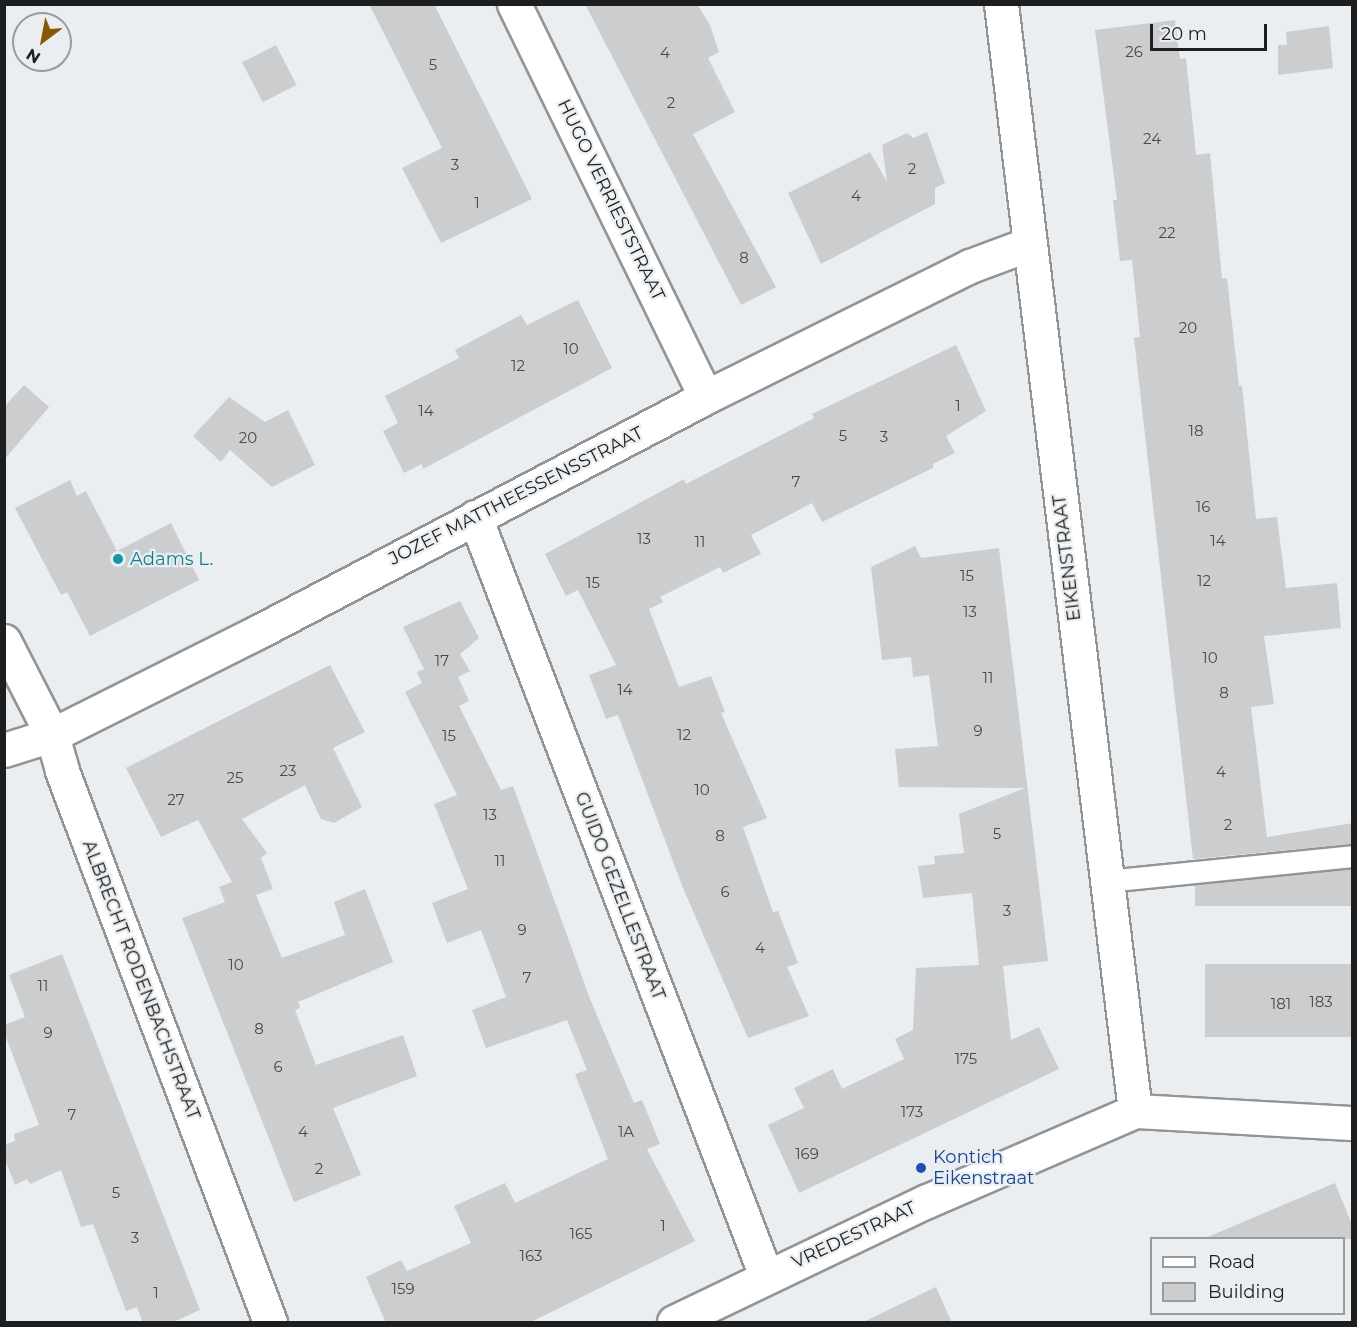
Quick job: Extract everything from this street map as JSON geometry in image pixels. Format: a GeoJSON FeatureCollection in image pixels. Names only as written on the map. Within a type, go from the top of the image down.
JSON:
{"type":"FeatureCollection","features":[{"type":"Feature","properties":{"kind":"street","name":"HUGO VERRIESTSTRAAT"},"geometry":{"type":"LineString","coordinates":[[514,4],[706,397]]}},
{"type":"Feature","properties":{"kind":"street","name":"EIKENSTRAAT"},"geometry":{"type":"LineString","coordinates":[[1001,4],[1135,1111]]}},
{"type":"Feature","properties":{"kind":"street","name":"JOZEF MATTHEESSENSSTRAAT"},"geometry":{"type":"LineString","coordinates":[[4,750],[52,735],[254,634],[706,397],[970,266],[1029,244]]}},
{"type":"Feature","properties":{"kind":"street","name":"GUIDO GEZELLESTRAAT"},"geometry":{"type":"LineString","coordinates":[[475,517],[766,1276]]}},
{"type":"Feature","properties":{"kind":"street","name":"ALBRECHT RODENBACHSTRAAT"},"geometry":{"type":"LineString","coordinates":[[4,641],[52,735],[62,771],[270,1323]]}},
{"type":"Feature","properties":{"kind":"street","name":"VREDESTRAAT"},"geometry":{"type":"LineString","coordinates":[[689,1319],[766,1276],[1096,1124],[1135,1111],[1353,1123]]}},
{"type":"Feature","properties":{"kind":"lane"},"geometry":{"type":"LineString","coordinates":[[1107,881],[1353,856]]}},
{"type":"Feature","properties":{"kind":"building"},"geometry":{"type":"Polygon","coordinates":[[[369,4],[434,4],[532,199],[441,243],[402,168],[442,148],[369,4]]]}},
{"type":"Feature","properties":{"kind":"building"},"geometry":{"type":"Polygon","coordinates":[[[585,4],[697,4],[710,25],[719,52],[708,58],[735,112],[693,134],[776,287],[741,305],[585,4]]]}},
{"type":"Feature","properties":{"kind":"building"},"geometry":{"type":"Polygon","coordinates":[[[1175,20],[1180,59],[1186,58],[1196,155],[1210,153],[1222,279],[1227,278],[1239,386],[1242,386],[1256,519],[1277,517],[1286,588],[1337,583],[1341,628],[1264,636],[1274,704],[1251,707],[1267,837],[1353,823],[1353,844],[1193,859],[1134,338],[1140,337],[1132,260],[1120,261],[1113,200],[1117,200],[1095,30],[1175,20]]]}},
{"type":"Feature","properties":{"kind":"building"},"geometry":{"type":"Polygon","coordinates":[[[1329,26],[1333,68],[1278,75],[1278,45],[1287,45],[1286,32],[1329,26]]]}},
{"type":"Feature","properties":{"kind":"building"},"geometry":{"type":"Polygon","coordinates":[[[276,45],[296,85],[263,102],[242,62],[276,45]]]}},
{"type":"Feature","properties":{"kind":"building"},"geometry":{"type":"Polygon","coordinates":[[[927,132],[945,183],[935,188],[935,204],[821,264],[788,193],[870,152],[887,182],[882,145],[907,133],[913,138],[927,132]]]}},
{"type":"Feature","properties":{"kind":"building"},"geometry":{"type":"Polygon","coordinates":[[[578,300],[612,368],[423,469],[422,464],[404,473],[383,431],[398,423],[385,396],[459,358],[455,350],[521,315],[527,325],[578,300]]]}},
{"type":"Feature","properties":{"kind":"building"},"geometry":{"type":"Polygon","coordinates":[[[956,345],[986,411],[946,436],[955,453],[933,464],[933,468],[822,522],[812,503],[751,535],[761,554],[723,573],[720,567],[660,597],[663,602],[649,609],[679,687],[711,676],[725,712],[721,713],[767,818],[743,827],[773,912],[778,911],[798,963],[787,967],[809,1016],[748,1038],[683,888],[618,715],[606,719],[589,675],[616,665],[578,590],[566,596],[545,554],[684,479],[686,484],[814,418],[812,414],[956,345]]]}},
{"type":"Feature","properties":{"kind":"building"},"geometry":{"type":"Polygon","coordinates":[[[24,385],[49,407],[4,460],[4,407],[24,385]]]}},
{"type":"Feature","properties":{"kind":"building"},"geometry":{"type":"Polygon","coordinates":[[[229,397],[265,422],[288,410],[315,465],[272,487],[230,450],[221,462],[193,436],[229,397]]]}},
{"type":"Feature","properties":{"kind":"building","name":"Adams L."},"geometry":{"type":"Polygon","coordinates":[[[70,480],[77,496],[86,491],[117,551],[171,523],[199,580],[90,636],[67,592],[61,595],[15,508],[70,480]]]}},
{"type":"Feature","properties":{"kind":"building"},"geometry":{"type":"Polygon","coordinates":[[[915,546],[921,558],[999,548],[1048,961],[1003,966],[1011,1040],[1039,1027],[1059,1069],[799,1193],[768,1125],[804,1108],[794,1088],[833,1069],[842,1089],[904,1059],[895,1039],[913,1030],[916,968],[979,965],[972,893],[923,898],[918,866],[935,864],[934,856],[964,853],[959,814],[1025,788],[899,787],[895,749],[938,746],[929,675],[913,677],[911,657],[882,660],[871,567],[915,546]]]}},
{"type":"Feature","properties":{"kind":"building"},"geometry":{"type":"Polygon","coordinates":[[[460,601],[479,638],[460,654],[470,671],[458,677],[469,701],[459,706],[501,790],[513,786],[590,999],[634,1103],[642,1100],[660,1144],[647,1149],[695,1241],[529,1323],[386,1323],[366,1277],[401,1260],[407,1271],[471,1243],[454,1206],[505,1183],[515,1203],[608,1159],[575,1074],[587,1070],[567,1020],[486,1048],[472,1010],[506,997],[481,930],[447,943],[432,903],[468,889],[434,804],[457,795],[405,692],[422,683],[417,672],[424,669],[403,627],[460,601]]]}},
{"type":"Feature","properties":{"kind":"building"},"geometry":{"type":"Polygon","coordinates":[[[330,665],[365,732],[333,748],[362,807],[334,823],[321,819],[305,785],[242,819],[267,853],[261,858],[273,889],[256,895],[282,958],[345,935],[334,902],[365,889],[393,962],[298,1002],[300,1008],[295,1010],[316,1065],[403,1035],[417,1076],[333,1108],[361,1175],[294,1202],[182,918],[225,902],[219,887],[232,882],[198,820],[161,837],[126,768],[330,665]]]}},
{"type":"Feature","properties":{"kind":"building"},"geometry":{"type":"Polygon","coordinates":[[[1195,869],[1352,869],[1352,906],[1195,906],[1195,869]]]}},
{"type":"Feature","properties":{"kind":"building"},"geometry":{"type":"Polygon","coordinates":[[[62,954],[200,1310],[171,1323],[143,1323],[137,1307],[126,1311],[93,1224],[81,1227],[61,1170],[30,1184],[27,1179],[15,1185],[5,1160],[5,1145],[15,1141],[14,1134],[39,1125],[4,1032],[4,1025],[25,1017],[9,975],[62,954]]]}},
{"type":"Feature","properties":{"kind":"building"},"geometry":{"type":"Polygon","coordinates":[[[1205,964],[1352,964],[1352,1037],[1205,1037],[1205,964]]]}},
{"type":"Feature","properties":{"kind":"building"},"geometry":{"type":"Polygon","coordinates":[[[1335,1183],[1353,1227],[1353,1239],[1345,1239],[1345,1237],[1208,1237],[1335,1183]]]}},
{"type":"Feature","properties":{"kind":"building"},"geometry":{"type":"Polygon","coordinates":[[[936,1287],[952,1323],[861,1323],[936,1287]]]}},
{"type":"Feature","properties":{"kind":"place","name":"Adams L."},"geometry":{"type":"Point","coordinates":[118,559]}},
{"type":"Feature","properties":{"kind":"place","name":"Kontich Eikenstraat"},"geometry":{"type":"Point","coordinates":[921,1168]}}]}
